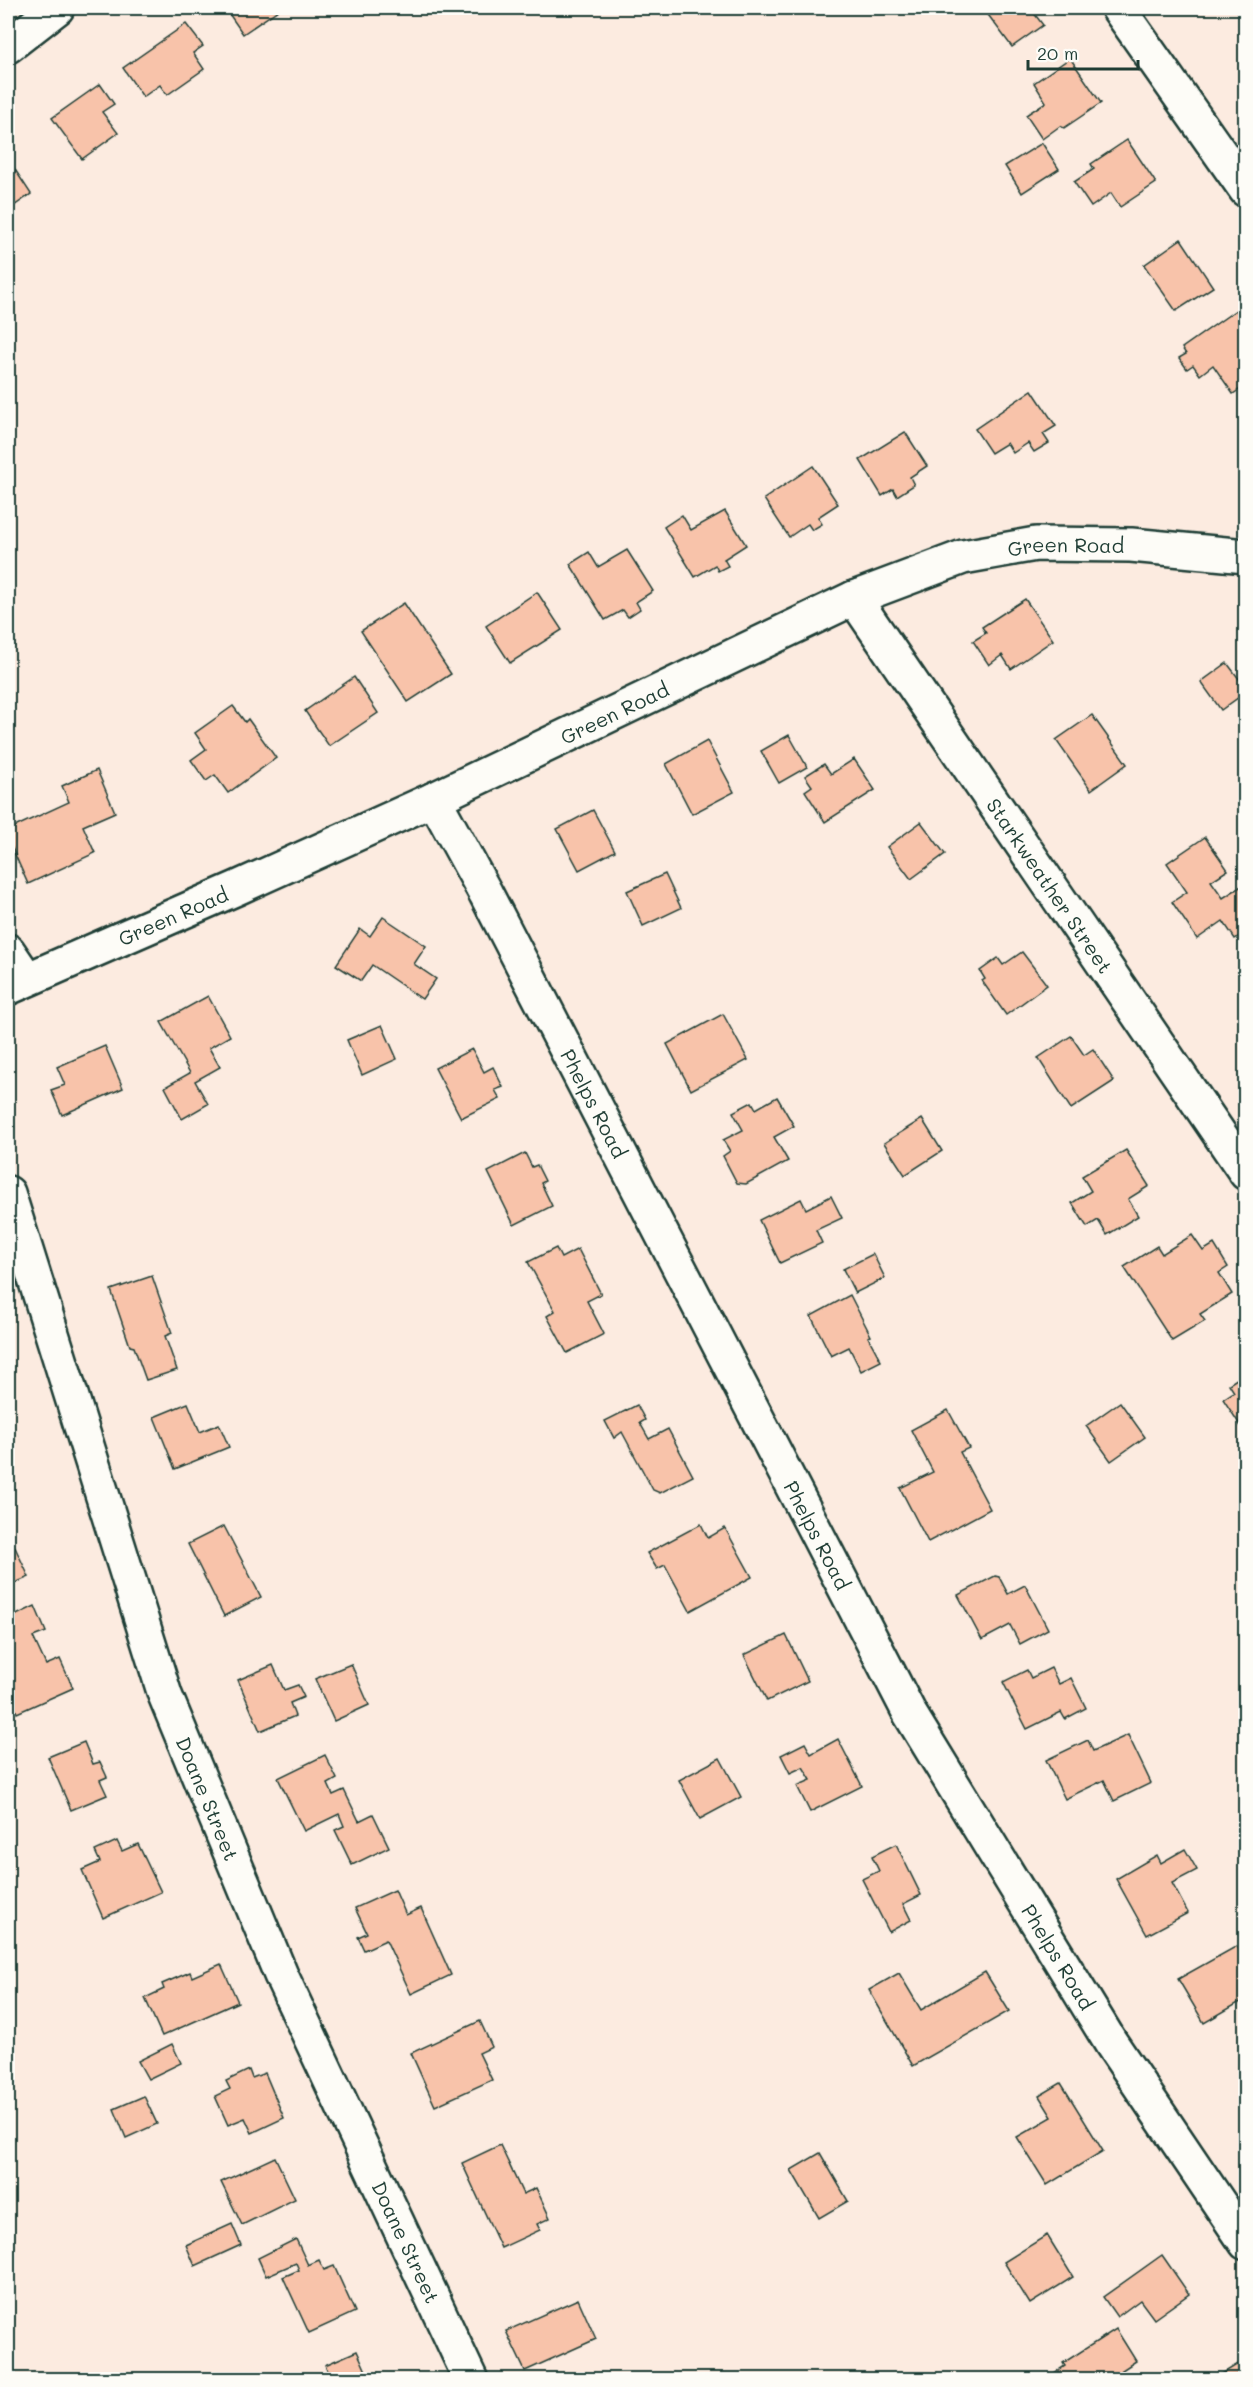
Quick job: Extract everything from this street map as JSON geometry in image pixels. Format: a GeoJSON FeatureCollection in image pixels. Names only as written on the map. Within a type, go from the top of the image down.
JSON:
{"type":"FeatureCollection","features":[{"type":"Feature","properties":{"kind":"street"},"geometry":{"type":"LineString","coordinates":[[8,46],[57,8]]}},
{"type":"Feature","properties":{"kind":"street"},"geometry":{"type":"LineString","coordinates":[[1118,8],[1245,190]]}},
{"type":"Feature","properties":{"kind":"street","name":"Green Road"},"geometry":{"type":"LineString","coordinates":[[17,983],[237,888],[434,799],[854,598],[963,557],[1036,544],[1131,544],[1245,556]]}},
{"type":"Feature","properties":{"kind":"street","name":"Starkweather Street"},"geometry":{"type":"LineString","coordinates":[[854,598],[1245,1173]]}},
{"type":"Feature","properties":{"kind":"street","name":"Phelps Road"},"geometry":{"type":"LineString","coordinates":[[434,799],[497,915],[910,1714],[1111,2043],[1245,2243]]}},
{"type":"Feature","properties":{"kind":"street"},"geometry":{"type":"LineString","coordinates":[[8,951],[17,983]]}},
{"type":"Feature","properties":{"kind":"street","name":"Doane Street"},"geometry":{"type":"LineString","coordinates":[[8,1193],[165,1695],[281,1975],[471,2379]]}},
{"type":"Feature","properties":{"kind":"building"},"geometry":{"type":"Polygon","coordinates":[[[225,8],[281,8],[243,34],[225,8]]]}},
{"type":"Feature","properties":{"kind":"building"},"geometry":{"type":"Polygon","coordinates":[[[983,8],[1030,8],[1043,25],[1012,47],[983,8]]]}},
{"type":"Feature","properties":{"kind":"building"},"geometry":{"type":"Polygon","coordinates":[[[1236,8],[1246,8],[1246,22],[1236,8]]]}},
{"type":"Feature","properties":{"kind":"building"},"geometry":{"type":"Polygon","coordinates":[[[186,24],[203,46],[193,53],[204,69],[167,95],[160,85],[143,97],[123,68],[186,24]]]}},
{"type":"Feature","properties":{"kind":"building"},"geometry":{"type":"Polygon","coordinates":[[[1070,58],[1101,103],[1064,128],[1060,126],[1042,139],[1026,115],[1046,102],[1034,83],[1070,58]]]}},
{"type":"Feature","properties":{"kind":"building"},"geometry":{"type":"Polygon","coordinates":[[[100,84],[114,104],[102,112],[118,133],[82,159],[52,118],[100,84]]]}},
{"type":"Feature","properties":{"kind":"building"},"geometry":{"type":"Polygon","coordinates":[[[1127,140],[1156,183],[1120,207],[1111,193],[1091,207],[1074,182],[1094,169],[1091,164],[1127,140]]]}},
{"type":"Feature","properties":{"kind":"building"},"geometry":{"type":"Polygon","coordinates":[[[1042,143],[1059,169],[1022,193],[1005,166],[1042,143]]]}},
{"type":"Feature","properties":{"kind":"building"},"geometry":{"type":"Polygon","coordinates":[[[8,159],[31,194],[8,210],[8,159]]]}},
{"type":"Feature","properties":{"kind":"building"},"geometry":{"type":"Polygon","coordinates":[[[1181,239],[1213,287],[1176,311],[1144,265],[1181,239]]]}},
{"type":"Feature","properties":{"kind":"building"},"geometry":{"type":"Polygon","coordinates":[[[1236,310],[1246,324],[1246,385],[1233,394],[1213,365],[1200,375],[1193,365],[1187,369],[1179,358],[1186,354],[1182,348],[1236,310]]]}},
{"type":"Feature","properties":{"kind":"building"},"geometry":{"type":"Polygon","coordinates":[[[1032,390],[1056,426],[1043,434],[1049,443],[1034,452],[1028,443],[1013,453],[1007,443],[991,453],[975,429],[1032,390]]]}},
{"type":"Feature","properties":{"kind":"building"},"geometry":{"type":"Polygon","coordinates":[[[905,432],[927,466],[910,477],[914,485],[897,496],[893,489],[882,496],[860,460],[905,432]]]}},
{"type":"Feature","properties":{"kind":"building"},"geometry":{"type":"Polygon","coordinates":[[[813,466],[838,504],[818,517],[822,524],[812,530],[808,524],[789,537],[764,499],[813,466]]]}},
{"type":"Feature","properties":{"kind":"building"},"geometry":{"type":"Polygon","coordinates":[[[725,511],[746,545],[724,559],[728,566],[718,571],[715,565],[695,577],[664,527],[682,515],[691,530],[725,511]]]}},
{"type":"Feature","properties":{"kind":"building"},"geometry":{"type":"Polygon","coordinates":[[[627,550],[653,591],[636,602],[640,609],[628,617],[623,610],[605,620],[570,564],[589,552],[598,567],[627,550]]]}},
{"type":"Feature","properties":{"kind":"building"},"geometry":{"type":"Polygon","coordinates":[[[537,592],[562,630],[510,663],[486,626],[537,592]]]}},
{"type":"Feature","properties":{"kind":"building"},"geometry":{"type":"Polygon","coordinates":[[[1025,599],[1053,640],[1011,669],[1002,655],[989,665],[973,641],[986,633],[982,627],[1025,599]]]}},
{"type":"Feature","properties":{"kind":"building"},"geometry":{"type":"Polygon","coordinates":[[[404,603],[451,674],[408,702],[361,631],[404,603]]]}},
{"type":"Feature","properties":{"kind":"building"},"geometry":{"type":"Polygon","coordinates":[[[1227,663],[1246,688],[1246,692],[1221,710],[1201,682],[1227,663]]]}},
{"type":"Feature","properties":{"kind":"building"},"geometry":{"type":"Polygon","coordinates":[[[354,677],[378,713],[329,746],[305,711],[354,677]]]}},
{"type":"Feature","properties":{"kind":"building"},"geometry":{"type":"Polygon","coordinates":[[[233,706],[245,722],[248,719],[276,758],[228,793],[215,775],[206,781],[191,760],[206,749],[195,733],[233,706]]]}},
{"type":"Feature","properties":{"kind":"building"},"geometry":{"type":"Polygon","coordinates":[[[1092,715],[1127,764],[1091,790],[1056,740],[1092,715]]]}},
{"type":"Feature","properties":{"kind":"building"},"geometry":{"type":"Polygon","coordinates":[[[789,735],[807,767],[779,783],[761,751],[789,735]]]}},
{"type":"Feature","properties":{"kind":"building"},"geometry":{"type":"Polygon","coordinates":[[[707,741],[734,792],[692,814],[666,764],[707,741]]]}},
{"type":"Feature","properties":{"kind":"building"},"geometry":{"type":"Polygon","coordinates":[[[854,759],[875,790],[825,822],[805,791],[812,786],[805,776],[824,764],[831,774],[854,759]]]}},
{"type":"Feature","properties":{"kind":"building"},"geometry":{"type":"Polygon","coordinates":[[[97,770],[115,812],[83,826],[95,853],[28,884],[8,839],[8,830],[69,802],[62,786],[97,770]]]}},
{"type":"Feature","properties":{"kind":"building"},"geometry":{"type":"Polygon","coordinates":[[[593,810],[615,851],[579,870],[557,829],[593,810]]]}},
{"type":"Feature","properties":{"kind":"building"},"geometry":{"type":"Polygon","coordinates":[[[921,822],[945,854],[911,879],[887,847],[921,822]]]}},
{"type":"Feature","properties":{"kind":"building"},"geometry":{"type":"Polygon","coordinates":[[[1205,837],[1228,870],[1211,881],[1223,898],[1246,883],[1246,931],[1235,939],[1223,921],[1197,939],[1172,902],[1187,892],[1167,863],[1205,837]]]}},
{"type":"Feature","properties":{"kind":"building"},"geometry":{"type":"Polygon","coordinates":[[[665,874],[681,908],[643,926],[627,891],[665,874]]]}},
{"type":"Feature","properties":{"kind":"building"},"geometry":{"type":"Polygon","coordinates":[[[383,917],[426,946],[414,964],[436,979],[422,999],[372,965],[361,981],[336,965],[360,929],[370,936],[383,917]]]}},
{"type":"Feature","properties":{"kind":"building"},"geometry":{"type":"Polygon","coordinates":[[[1022,952],[1047,985],[1006,1015],[982,981],[985,979],[980,971],[998,958],[1003,965],[1022,952]]]}},
{"type":"Feature","properties":{"kind":"building"},"geometry":{"type":"Polygon","coordinates":[[[208,996],[230,1036],[209,1048],[220,1067],[195,1081],[208,1104],[182,1119],[165,1087],[190,1073],[161,1022],[208,996]]]}},
{"type":"Feature","properties":{"kind":"building"},"geometry":{"type":"Polygon","coordinates":[[[723,1014],[748,1060],[691,1090],[667,1044],[723,1014]]]}},
{"type":"Feature","properties":{"kind":"building"},"geometry":{"type":"Polygon","coordinates":[[[382,1025],[397,1059],[362,1075],[347,1040],[382,1025]]]}},
{"type":"Feature","properties":{"kind":"building"},"geometry":{"type":"Polygon","coordinates":[[[1071,1036],[1084,1055],[1093,1049],[1114,1081],[1071,1109],[1038,1058],[1071,1036]]]}},
{"type":"Feature","properties":{"kind":"building"},"geometry":{"type":"Polygon","coordinates":[[[105,1046],[123,1088],[62,1115],[51,1090],[65,1085],[57,1067],[105,1046]]]}},
{"type":"Feature","properties":{"kind":"building"},"geometry":{"type":"Polygon","coordinates":[[[472,1049],[484,1072],[493,1067],[503,1087],[495,1090],[500,1099],[461,1118],[435,1068],[472,1049]]]}},
{"type":"Feature","properties":{"kind":"building"},"geometry":{"type":"Polygon","coordinates":[[[777,1097],[794,1126],[774,1137],[788,1161],[746,1184],[737,1183],[723,1156],[730,1151],[723,1140],[743,1130],[733,1112],[752,1102],[756,1109],[777,1097]]]}},
{"type":"Feature","properties":{"kind":"building"},"geometry":{"type":"Polygon","coordinates":[[[922,1119],[942,1151],[905,1175],[884,1143],[922,1119]]]}},
{"type":"Feature","properties":{"kind":"building"},"geometry":{"type":"Polygon","coordinates":[[[1126,1150],[1149,1186],[1128,1199],[1138,1216],[1107,1235],[1098,1220],[1087,1227],[1072,1203],[1091,1191],[1082,1176],[1126,1150]]]}},
{"type":"Feature","properties":{"kind":"building"},"geometry":{"type":"Polygon","coordinates":[[[525,1153],[532,1167],[537,1165],[545,1181],[541,1183],[552,1206],[514,1225],[488,1172],[525,1153]]]}},
{"type":"Feature","properties":{"kind":"building"},"geometry":{"type":"Polygon","coordinates":[[[831,1196],[842,1218],[816,1230],[822,1243],[780,1263],[759,1220],[801,1199],[806,1209],[831,1196]]]}},
{"type":"Feature","properties":{"kind":"building"},"geometry":{"type":"Polygon","coordinates":[[[1192,1235],[1203,1251],[1214,1244],[1228,1267],[1219,1273],[1232,1294],[1200,1314],[1205,1321],[1172,1341],[1124,1267],[1157,1246],[1162,1254],[1192,1235]]]}},
{"type":"Feature","properties":{"kind":"building"},"geometry":{"type":"Polygon","coordinates":[[[556,1248],[561,1258],[578,1249],[601,1294],[587,1301],[604,1334],[567,1353],[547,1316],[555,1311],[528,1262],[556,1248]]]}},
{"type":"Feature","properties":{"kind":"building"},"geometry":{"type":"Polygon","coordinates":[[[873,1254],[885,1278],[855,1293],[843,1269],[873,1254]]]}},
{"type":"Feature","properties":{"kind":"building"},"geometry":{"type":"Polygon","coordinates":[[[152,1276],[172,1333],[165,1336],[177,1370],[146,1380],[134,1347],[130,1346],[111,1290],[152,1276]]]}},
{"type":"Feature","properties":{"kind":"building"},"geometry":{"type":"Polygon","coordinates":[[[850,1295],[881,1361],[861,1371],[849,1347],[831,1356],[811,1316],[850,1295]]]}},
{"type":"Feature","properties":{"kind":"building"},"geometry":{"type":"Polygon","coordinates":[[[1246,1373],[1246,1434],[1223,1399],[1234,1392],[1229,1384],[1246,1373]]]}},
{"type":"Feature","properties":{"kind":"building"},"geometry":{"type":"Polygon","coordinates":[[[1120,1402],[1145,1437],[1111,1461],[1086,1426],[1120,1402]]]}},
{"type":"Feature","properties":{"kind":"building"},"geometry":{"type":"Polygon","coordinates":[[[188,1403],[200,1432],[219,1424],[229,1447],[175,1469],[154,1417],[188,1403]]]}},
{"type":"Feature","properties":{"kind":"building"},"geometry":{"type":"Polygon","coordinates":[[[637,1405],[645,1420],[640,1423],[649,1439],[668,1429],[693,1476],[660,1493],[653,1490],[622,1432],[614,1438],[605,1421],[637,1405]]]}},
{"type":"Feature","properties":{"kind":"building"},"geometry":{"type":"Polygon","coordinates":[[[948,1410],[969,1448],[960,1452],[990,1509],[928,1542],[900,1488],[933,1472],[911,1430],[948,1410]]]}},
{"type":"Feature","properties":{"kind":"building"},"geometry":{"type":"Polygon","coordinates":[[[701,1524],[708,1538],[725,1528],[752,1577],[690,1611],[665,1565],[657,1569],[647,1553],[701,1524]]]}},
{"type":"Feature","properties":{"kind":"building"},"geometry":{"type":"Polygon","coordinates":[[[224,1526],[261,1597],[224,1616],[188,1544],[224,1526]]]}},
{"type":"Feature","properties":{"kind":"building"},"geometry":{"type":"Polygon","coordinates":[[[12,1541],[29,1577],[8,1586],[8,1543],[12,1541]]]}},
{"type":"Feature","properties":{"kind":"building"},"geometry":{"type":"Polygon","coordinates":[[[995,1576],[999,1577],[1008,1594],[1025,1585],[1048,1629],[1020,1644],[1010,1625],[982,1640],[958,1595],[995,1576]]]}},
{"type":"Feature","properties":{"kind":"building"},"geometry":{"type":"Polygon","coordinates":[[[35,1606],[46,1632],[33,1637],[46,1665],[60,1659],[73,1688],[17,1713],[8,1691],[8,1619],[35,1606]]]}},
{"type":"Feature","properties":{"kind":"building"},"geometry":{"type":"Polygon","coordinates":[[[786,1635],[808,1681],[767,1701],[744,1655],[786,1635]]]}},
{"type":"Feature","properties":{"kind":"building"},"geometry":{"type":"Polygon","coordinates":[[[351,1664],[369,1705],[334,1721],[315,1679],[351,1664]]]}},
{"type":"Feature","properties":{"kind":"building"},"geometry":{"type":"Polygon","coordinates":[[[273,1665],[284,1690],[298,1685],[304,1697],[290,1703],[295,1716],[260,1731],[238,1680],[273,1665]]]}},
{"type":"Feature","properties":{"kind":"building"},"geometry":{"type":"Polygon","coordinates":[[[1051,1668],[1059,1684],[1071,1678],[1086,1708],[1065,1719],[1061,1712],[1027,1729],[1003,1682],[1027,1670],[1031,1678],[1051,1668]]]}},
{"type":"Feature","properties":{"kind":"building"},"geometry":{"type":"Polygon","coordinates":[[[1128,1735],[1151,1783],[1114,1801],[1104,1780],[1065,1799],[1046,1760],[1088,1740],[1093,1751],[1128,1735]]]}},
{"type":"Feature","properties":{"kind":"building"},"geometry":{"type":"Polygon","coordinates":[[[838,1739],[862,1786],[810,1812],[797,1786],[811,1780],[803,1767],[790,1773],[781,1755],[805,1743],[811,1754],[838,1739]]]}},
{"type":"Feature","properties":{"kind":"building"},"geometry":{"type":"Polygon","coordinates":[[[84,1742],[93,1764],[100,1762],[107,1777],[100,1780],[107,1795],[71,1810],[48,1757],[84,1742]]]}},
{"type":"Feature","properties":{"kind":"building"},"geometry":{"type":"Polygon","coordinates":[[[325,1755],[337,1779],[328,1784],[333,1795],[344,1790],[359,1821],[373,1814],[389,1847],[352,1865],[335,1830],[344,1826],[339,1814],[304,1831],[278,1778],[325,1755]]]}},
{"type":"Feature","properties":{"kind":"building"},"geometry":{"type":"Polygon","coordinates":[[[720,1758],[741,1797],[700,1819],[679,1780],[720,1758]]]}},
{"type":"Feature","properties":{"kind":"building"},"geometry":{"type":"Polygon","coordinates":[[[117,1841],[122,1851],[138,1844],[161,1892],[103,1918],[82,1870],[100,1862],[95,1851],[117,1841]]]}},
{"type":"Feature","properties":{"kind":"building"},"geometry":{"type":"Polygon","coordinates":[[[896,1844],[921,1895],[903,1904],[911,1920],[889,1932],[862,1879],[879,1871],[872,1856],[896,1844]]]}},
{"type":"Feature","properties":{"kind":"building"},"geometry":{"type":"Polygon","coordinates":[[[1185,1849],[1197,1870],[1172,1883],[1188,1913],[1147,1935],[1116,1879],[1157,1855],[1161,1863],[1185,1849]]]}},
{"type":"Feature","properties":{"kind":"building"},"geometry":{"type":"Polygon","coordinates":[[[395,1890],[406,1915],[421,1908],[451,1975],[411,1994],[386,1940],[364,1950],[358,1937],[367,1933],[355,1908],[395,1890]]]}},
{"type":"Feature","properties":{"kind":"building"},"geometry":{"type":"Polygon","coordinates":[[[1237,1946],[1246,1962],[1246,2013],[1240,2002],[1204,2023],[1178,1979],[1237,1946]]]}},
{"type":"Feature","properties":{"kind":"building"},"geometry":{"type":"Polygon","coordinates":[[[221,1964],[238,2002],[162,2036],[145,1998],[164,1989],[162,1984],[190,1972],[192,1977],[221,1964]]]}},
{"type":"Feature","properties":{"kind":"building"},"geometry":{"type":"Polygon","coordinates":[[[985,1972],[1009,2011],[913,2066],[869,1990],[899,1973],[921,2010],[985,1972]]]}},
{"type":"Feature","properties":{"kind":"building"},"geometry":{"type":"Polygon","coordinates":[[[480,2021],[492,2047],[479,2053],[492,2080],[435,2106],[411,2053],[480,2021]]]}},
{"type":"Feature","properties":{"kind":"building"},"geometry":{"type":"Polygon","coordinates":[[[172,2044],[181,2063],[148,2079],[138,2061],[172,2044]]]}},
{"type":"Feature","properties":{"kind":"building"},"geometry":{"type":"Polygon","coordinates":[[[249,2070],[252,2078],[265,2073],[284,2118],[252,2133],[245,2118],[228,2125],[215,2096],[230,2089],[226,2081],[249,2070]]]}},
{"type":"Feature","properties":{"kind":"building"},"geometry":{"type":"Polygon","coordinates":[[[1061,2083],[1103,2151],[1047,2185],[1017,2137],[1052,2117],[1039,2096],[1061,2083]]]}},
{"type":"Feature","properties":{"kind":"building"},"geometry":{"type":"Polygon","coordinates":[[[144,2096],[157,2124],[126,2138],[114,2109],[144,2096]]]}},
{"type":"Feature","properties":{"kind":"building"},"geometry":{"type":"Polygon","coordinates":[[[500,2145],[523,2194],[536,2188],[550,2218],[537,2224],[540,2230],[501,2248],[462,2163],[500,2145]]]}},
{"type":"Feature","properties":{"kind":"building"},"geometry":{"type":"Polygon","coordinates":[[[820,2153],[848,2201],[819,2218],[791,2170],[820,2153]]]}},
{"type":"Feature","properties":{"kind":"building"},"geometry":{"type":"Polygon","coordinates":[[[275,2157],[295,2199],[242,2225],[221,2182],[275,2157]]]}},
{"type":"Feature","properties":{"kind":"building"},"geometry":{"type":"Polygon","coordinates":[[[232,2224],[241,2245],[195,2266],[186,2245],[232,2224]]]}},
{"type":"Feature","properties":{"kind":"building"},"geometry":{"type":"Polygon","coordinates":[[[1047,2235],[1073,2277],[1030,2304],[1004,2262],[1047,2235]]]}},
{"type":"Feature","properties":{"kind":"building"},"geometry":{"type":"Polygon","coordinates":[[[296,2239],[308,2265],[319,2260],[324,2270],[334,2266],[355,2312],[309,2333],[283,2277],[299,2270],[296,2263],[266,2276],[258,2258],[296,2239]]]}},
{"type":"Feature","properties":{"kind":"building"},"geometry":{"type":"Polygon","coordinates":[[[1162,2255],[1189,2294],[1154,2319],[1140,2300],[1117,2317],[1103,2297],[1162,2255]]]}},
{"type":"Feature","properties":{"kind":"building"},"geometry":{"type":"Polygon","coordinates":[[[578,2299],[596,2339],[525,2371],[506,2331],[578,2299]]]}},
{"type":"Feature","properties":{"kind":"building"},"geometry":{"type":"Polygon","coordinates":[[[1116,2329],[1136,2361],[1107,2380],[1058,2380],[1054,2373],[1065,2366],[1063,2363],[1116,2329]]]}},
{"type":"Feature","properties":{"kind":"building"},"geometry":{"type":"Polygon","coordinates":[[[357,2351],[370,2380],[332,2380],[325,2365],[357,2351]]]}},
{"type":"Feature","properties":{"kind":"building"},"geometry":{"type":"Polygon","coordinates":[[[1238,2364],[1246,2380],[1212,2380],[1238,2364]]]}}]}
